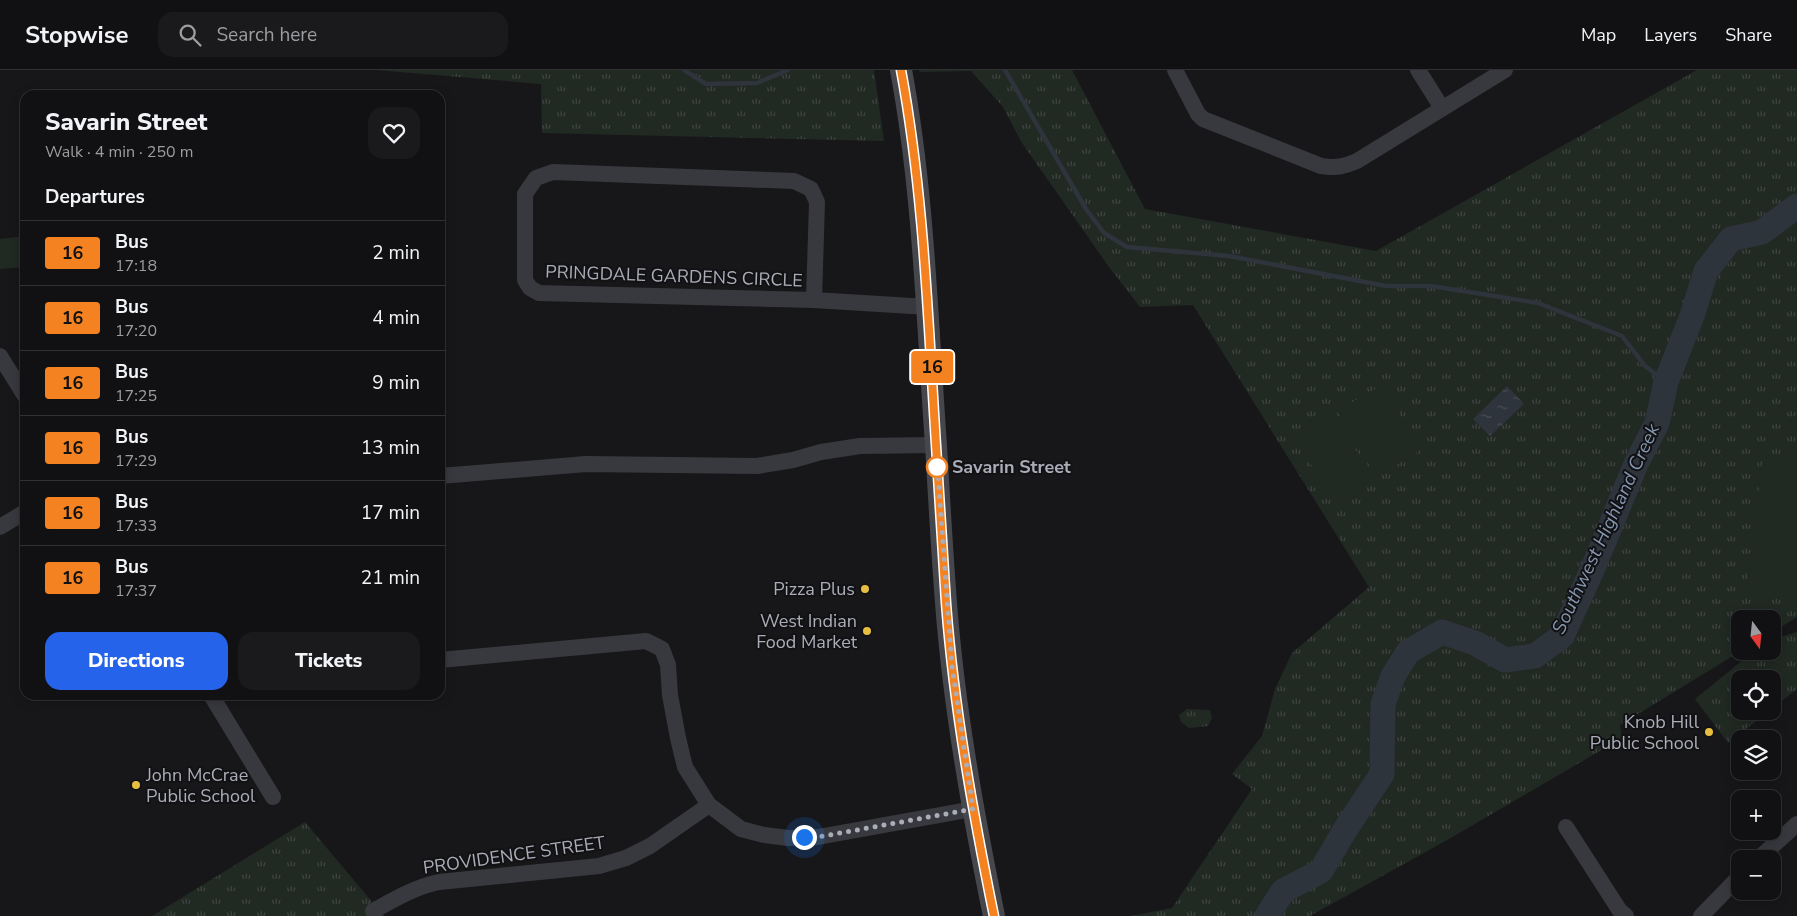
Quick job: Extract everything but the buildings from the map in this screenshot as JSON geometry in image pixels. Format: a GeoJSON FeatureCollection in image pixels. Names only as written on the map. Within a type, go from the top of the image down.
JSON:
{"type":"FeatureCollection","features":[{"type":"Feature","properties":{"kind":"main road"},"geometry":{"type":"LineString","coordinates":[[901,70],[922,224],[952,666],[973,809],[994,916]]}},
{"type":"Feature","properties":{"kind":"street"},"geometry":{"type":"LineString","coordinates":[[1175,70],[1198,114],[1203,119],[1321,166],[1336,168],[1357,161],[1506,70]]}},
{"type":"Feature","properties":{"kind":"street"},"geometry":{"type":"LineString","coordinates":[[1418,70],[1442,108]]}},
{"type":"Feature","properties":{"kind":"street","name":"PRINGDALE GARDENS CIRCLE"},"geometry":{"type":"LineString","coordinates":[[814,300],[817,202],[811,189],[794,181],[553,172],[536,178],[525,194],[524,276],[530,288],[539,293],[814,300],[928,306]]}},
{"type":"Feature","properties":{"kind":"street"},"geometry":{"type":"LineString","coordinates":[[0,356],[20,388]]}},
{"type":"Feature","properties":{"kind":"street"},"geometry":{"type":"LineString","coordinates":[[445,476],[586,464],[757,466],[793,460],[821,452],[860,446],[936,445]]}},
{"type":"Feature","properties":{"kind":"street"},"geometry":{"type":"LineString","coordinates":[[0,528],[20,515]]}},
{"type":"Feature","properties":{"kind":"street"},"geometry":{"type":"LineString","coordinates":[[445,660],[646,641],[662,648],[668,665],[670,695],[685,767],[710,805],[741,829],[764,835],[788,838],[818,837],[973,809]]}},
{"type":"Feature","properties":{"kind":"street"},"geometry":{"type":"LineString","coordinates":[[214,700],[273,797]]}},
{"type":"Feature","properties":{"kind":"street","name":"PROVIDENCE STREET"},"geometry":{"type":"LineString","coordinates":[[373,911],[409,891],[439,882],[599,866],[626,858],[650,846],[710,805]]}},
{"type":"Feature","properties":{"kind":"street"},"geometry":{"type":"LineString","coordinates":[[1768,850],[1797,824]]}},
{"type":"Feature","properties":{"kind":"street"},"geometry":{"type":"LineString","coordinates":[[1566,827],[1620,911],[1626,916]]}},
{"type":"Feature","properties":{"kind":"street"},"geometry":{"type":"LineString","coordinates":[[1701,916],[1731,885]]}},
{"type":"Feature","properties":{"kind":"green space"},"geometry":{"type":"Polygon","coordinates":[[[376,70],[874,70],[884,141],[542,133],[541,84],[376,70]]]}},
{"type":"Feature","properties":{"kind":"green space"},"geometry":{"type":"Polygon","coordinates":[[[919,70],[1072,70],[1145,209],[1376,251],[1697,70],[1797,70],[1797,617],[1781,627],[1781,610],[1731,610],[1731,657],[1620,725],[1622,738],[1449,839],[1310,916],[1131,916],[1172,908],[1252,789],[1232,774],[1262,736],[1275,689],[1292,653],[1369,587],[1193,305],[1140,307],[1109,267],[1022,143],[1003,107],[971,71],[920,72],[919,70]]]}},
{"type":"Feature","properties":{"kind":"green space"},"geometry":{"type":"Polygon","coordinates":[[[20,237],[20,267],[0,269],[0,239],[20,237]]]}},
{"type":"Feature","properties":{"kind":"green space"},"geometry":{"type":"Polygon","coordinates":[[[1382,385],[1421,450],[1376,477],[1337,411],[1382,385]]]}},
{"type":"Feature","properties":{"kind":"green space"},"geometry":{"type":"Polygon","coordinates":[[[1333,413],[1373,478],[1333,501],[1294,436],[1333,413]]]}},
{"type":"Feature","properties":{"kind":"green space"},"geometry":{"type":"Polygon","coordinates":[[[1763,455],[1797,460],[1797,601],[1746,595],[1763,455]]]}},
{"type":"Feature","properties":{"kind":"green space"},"geometry":{"type":"Polygon","coordinates":[[[1797,632],[1797,689],[1781,702],[1781,670],[1731,670],[1731,720],[1757,720],[1745,730],[1731,730],[1731,741],[1728,743],[1695,699],[1743,660],[1781,660],[1781,637],[1797,632]]]}},
{"type":"Feature","properties":{"kind":"green space"},"geometry":{"type":"Polygon","coordinates":[[[1187,709],[1210,710],[1212,718],[1208,726],[1189,728],[1181,722],[1179,715],[1187,709]]]}},
{"type":"Feature","properties":{"kind":"green space"},"geometry":{"type":"Polygon","coordinates":[[[305,822],[384,916],[152,916],[305,822]]]}},
{"type":"Feature","properties":{"kind":"water"},"geometry":{"type":"Polygon","coordinates":[[[1507,386],[1524,404],[1490,436],[1473,419],[1507,386]]]}},
{"type":"Feature","properties":{"kind":"waterway"},"geometry":{"type":"LineString","coordinates":[[684,70],[706,84],[757,83],[788,70]]}},
{"type":"Feature","properties":{"kind":"waterway"},"geometry":{"type":"LineString","coordinates":[[1005,70],[1086,209],[1104,233],[1127,247],[1229,256],[1386,286],[1431,286],[1538,303],[1622,336],[1645,366],[1666,382]]}},
{"type":"Feature","properties":{"kind":"waterway","name":"Southwest Highland Creek"},"geometry":{"type":"LineString","coordinates":[[1267,916],[1283,891],[1321,871],[1345,830],[1382,774],[1383,704],[1393,676],[1408,652],[1442,632],[1475,643],[1505,660],[1535,656],[1562,636],[1593,568],[1636,464],[1657,423],[1666,382],[1692,316],[1706,271],[1731,239],[1762,232],[1797,206]]}},
{"type":"Feature","properties":{"kind":"bus line","name":"16"},"geometry":{"type":"LineString","coordinates":[[901,70],[922,224],[946,604],[952,666],[973,809],[994,916]]}},
{"type":"Feature","properties":{"kind":"place","name":"Savarin Street"},"geometry":{"type":"Point","coordinates":[937,467]}},
{"type":"Feature","properties":{"kind":"place","name":"Pizza Plus"},"geometry":{"type":"Point","coordinates":[865,589]}},
{"type":"Feature","properties":{"kind":"place","name":"West Indian Food Market"},"geometry":{"type":"Point","coordinates":[867,631]}},
{"type":"Feature","properties":{"kind":"place","name":"Knob Hill Public School"},"geometry":{"type":"Point","coordinates":[1709,732]}},
{"type":"Feature","properties":{"kind":"place","name":"John McCrae Public School"},"geometry":{"type":"Point","coordinates":[136,785]}},
{"type":"Feature","properties":{"kind":"route"},"geometry":{"type":"LineString","coordinates":[[804,837],[818,837],[973,809],[952,666],[937,461],[937,467]]}}]}
